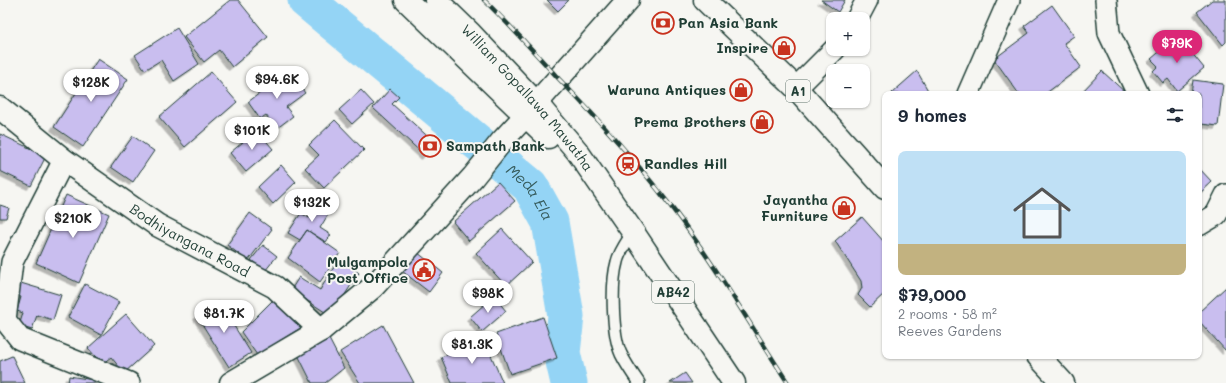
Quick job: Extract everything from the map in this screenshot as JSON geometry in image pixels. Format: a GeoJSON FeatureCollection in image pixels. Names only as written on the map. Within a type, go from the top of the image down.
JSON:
{"type":"FeatureCollection","features":[{"type":"Feature","properties":{"kind":"main road","name":"William Gopallawa Mawatha"},"geometry":{"type":"LineString","coordinates":[[406,0],[577,151],[734,383]]}},
{"type":"Feature","properties":{"kind":"main road","name":"William Gopallawa Mawatha"},"geometry":{"type":"LineString","coordinates":[[436,0],[472,34],[531,109]]}},
{"type":"Feature","properties":{"kind":"main road"},"geometry":{"type":"LineString","coordinates":[[231,383],[321,330],[373,287],[628,0]]}},
{"type":"Feature","properties":{"kind":"main road","name":"A1"},"geometry":{"type":"LineString","coordinates":[[705,0],[796,88],[882,185]]}},
{"type":"Feature","properties":{"kind":"main road","name":"Bodhiyangana Road"},"geometry":{"type":"LineString","coordinates":[[0,108],[64,160],[158,225],[275,287],[321,330]]}},
{"type":"Feature","properties":{"kind":"main road"},"geometry":{"type":"LineString","coordinates":[[1041,359],[1063,383]]}},
{"type":"Feature","properties":{"kind":"street"},"geometry":{"type":"LineString","coordinates":[[861,12],[867,0]]}},
{"type":"Feature","properties":{"kind":"street"},"geometry":{"type":"LineString","coordinates":[[969,91],[1009,0]]}},
{"type":"Feature","properties":{"kind":"street"},"geometry":{"type":"LineString","coordinates":[[1106,0],[1109,33],[1137,91]]}},
{"type":"Feature","properties":{"kind":"street"},"geometry":{"type":"LineString","coordinates":[[796,88],[829,56]]}},
{"type":"Feature","properties":{"kind":"street"},"geometry":{"type":"LineString","coordinates":[[64,160],[12,262],[5,320],[20,339],[129,383]]}},
{"type":"Feature","properties":{"kind":"street"},"geometry":{"type":"LineString","coordinates":[[1202,223],[1216,215],[1226,195]]}},
{"type":"Feature","properties":{"kind":"lane"},"geometry":{"type":"LineString","coordinates":[[633,232],[617,260],[613,290],[616,330],[620,352],[630,371],[639,383]]}},
{"type":"Feature","properties":{"kind":"building"},"geometry":{"type":"Polygon","coordinates":[[[230,0],[238,0],[268,37],[232,67],[219,50],[204,62],[184,37],[230,0]]]}},
{"type":"Feature","properties":{"kind":"building"},"geometry":{"type":"Polygon","coordinates":[[[547,0],[569,0],[558,11],[547,0]]]}},
{"type":"Feature","properties":{"kind":"building"},"geometry":{"type":"Polygon","coordinates":[[[821,0],[845,0],[838,12],[821,0]]]}},
{"type":"Feature","properties":{"kind":"building"},"geometry":{"type":"Polygon","coordinates":[[[1212,0],[1226,0],[1226,42],[1223,45],[1197,12],[1212,0]]]}},
{"type":"Feature","properties":{"kind":"building"},"geometry":{"type":"Polygon","coordinates":[[[1052,5],[1074,36],[1064,43],[1081,67],[1049,91],[1017,91],[994,59],[1029,33],[1024,26],[1052,5]]]}},
{"type":"Feature","properties":{"kind":"building"},"geometry":{"type":"Polygon","coordinates":[[[177,28],[199,64],[174,81],[161,60],[145,70],[135,55],[177,28]]]}},
{"type":"Feature","properties":{"kind":"building"},"geometry":{"type":"Polygon","coordinates":[[[1178,36],[1204,68],[1177,91],[1168,79],[1163,83],[1153,71],[1158,66],[1151,59],[1178,36]]]}},
{"type":"Feature","properties":{"kind":"building"},"geometry":{"type":"Polygon","coordinates":[[[98,59],[128,79],[83,147],[54,127],[98,59]]]}},
{"type":"Feature","properties":{"kind":"building"},"geometry":{"type":"Polygon","coordinates":[[[289,71],[305,93],[286,107],[293,116],[276,129],[266,115],[260,119],[248,102],[289,71]]]}},
{"type":"Feature","properties":{"kind":"building"},"geometry":{"type":"Polygon","coordinates":[[[917,71],[928,91],[894,91],[917,71]]]}},
{"type":"Feature","properties":{"kind":"building"},"geometry":{"type":"Polygon","coordinates":[[[1102,71],[1124,91],[1083,91],[1102,71]]]}},
{"type":"Feature","properties":{"kind":"building"},"geometry":{"type":"Polygon","coordinates":[[[211,72],[237,102],[185,147],[159,117],[211,72]]]}},
{"type":"Feature","properties":{"kind":"building"},"geometry":{"type":"Polygon","coordinates":[[[1193,80],[1223,84],[1218,126],[1202,124],[1202,91],[1191,91],[1193,80]]]}},
{"type":"Feature","properties":{"kind":"building"},"geometry":{"type":"Polygon","coordinates":[[[390,89],[399,97],[392,104],[436,144],[425,156],[373,108],[390,89]]]}},
{"type":"Feature","properties":{"kind":"building"},"geometry":{"type":"Polygon","coordinates":[[[361,90],[374,104],[352,124],[339,110],[361,90]]]}},
{"type":"Feature","properties":{"kind":"building"},"geometry":{"type":"Polygon","coordinates":[[[335,120],[364,150],[324,188],[305,168],[319,155],[309,145],[335,120]]]}},
{"type":"Feature","properties":{"kind":"building"},"geometry":{"type":"Polygon","coordinates":[[[257,130],[273,149],[246,172],[230,153],[257,130]]]}},
{"type":"Feature","properties":{"kind":"building"},"geometry":{"type":"Polygon","coordinates":[[[0,134],[46,156],[31,186],[0,171],[0,134]]]}},
{"type":"Feature","properties":{"kind":"building"},"geometry":{"type":"Polygon","coordinates":[[[133,136],[154,151],[133,182],[111,167],[133,136]]]}},
{"type":"Feature","properties":{"kind":"building"},"geometry":{"type":"Polygon","coordinates":[[[281,165],[296,182],[273,204],[258,187],[281,165]]]}},
{"type":"Feature","properties":{"kind":"building"},"geometry":{"type":"Polygon","coordinates":[[[1202,171],[1212,182],[1202,191],[1202,171]]]}},
{"type":"Feature","properties":{"kind":"building"},"geometry":{"type":"Polygon","coordinates":[[[498,182],[515,201],[469,241],[453,222],[498,182]]]}},
{"type":"Feature","properties":{"kind":"building"},"geometry":{"type":"Polygon","coordinates":[[[66,195],[109,214],[79,283],[36,263],[66,195]]]}},
{"type":"Feature","properties":{"kind":"building"},"geometry":{"type":"Polygon","coordinates":[[[320,200],[332,208],[320,228],[331,235],[326,242],[307,230],[300,240],[288,233],[301,213],[309,218],[320,200]]]}},
{"type":"Feature","properties":{"kind":"building"},"geometry":{"type":"Polygon","coordinates":[[[0,205],[9,208],[6,218],[0,218],[0,205]]]}},
{"type":"Feature","properties":{"kind":"building"},"geometry":{"type":"Polygon","coordinates":[[[250,213],[272,229],[248,261],[227,245],[250,213]]]}},
{"type":"Feature","properties":{"kind":"building"},"geometry":{"type":"Polygon","coordinates":[[[862,217],[882,240],[882,296],[870,307],[858,295],[862,288],[861,281],[835,241],[862,217]]]}},
{"type":"Feature","properties":{"kind":"building"},"geometry":{"type":"Polygon","coordinates":[[[502,229],[532,262],[506,286],[476,253],[502,229]]]}},
{"type":"Feature","properties":{"kind":"building"},"geometry":{"type":"Polygon","coordinates":[[[307,230],[340,253],[320,282],[288,258],[307,230]]]}},
{"type":"Feature","properties":{"kind":"building"},"geometry":{"type":"Polygon","coordinates":[[[263,245],[277,256],[265,271],[251,260],[263,245]]]}},
{"type":"Feature","properties":{"kind":"building"},"geometry":{"type":"Polygon","coordinates":[[[417,252],[443,273],[429,292],[402,271],[417,252]]]}},
{"type":"Feature","properties":{"kind":"building"},"geometry":{"type":"Polygon","coordinates":[[[339,259],[359,273],[331,316],[291,290],[299,277],[320,290],[339,259]]]}},
{"type":"Feature","properties":{"kind":"building"},"geometry":{"type":"Polygon","coordinates":[[[14,281],[61,295],[53,320],[37,315],[32,330],[19,326],[23,313],[17,311],[21,297],[10,294],[14,281]]]}},
{"type":"Feature","properties":{"kind":"building"},"geometry":{"type":"Polygon","coordinates":[[[85,284],[119,302],[101,335],[68,317],[85,284]]]}},
{"type":"Feature","properties":{"kind":"building"},"geometry":{"type":"Polygon","coordinates":[[[1226,287],[1226,351],[1202,324],[1202,309],[1226,287]]]}},
{"type":"Feature","properties":{"kind":"building"},"geometry":{"type":"Polygon","coordinates":[[[494,296],[506,311],[482,332],[470,317],[494,296]]]}},
{"type":"Feature","properties":{"kind":"building"},"geometry":{"type":"Polygon","coordinates":[[[276,297],[302,327],[257,355],[241,332],[276,297]]]}},
{"type":"Feature","properties":{"kind":"building"},"geometry":{"type":"Polygon","coordinates":[[[219,302],[251,353],[229,367],[197,316],[219,302]]]}},
{"type":"Feature","properties":{"kind":"building"},"geometry":{"type":"Polygon","coordinates":[[[126,314],[154,346],[124,373],[111,357],[102,364],[88,348],[126,314]]]}},
{"type":"Feature","properties":{"kind":"building"},"geometry":{"type":"Polygon","coordinates":[[[543,317],[557,358],[510,374],[496,334],[543,317]]]}},
{"type":"Feature","properties":{"kind":"building"},"geometry":{"type":"Polygon","coordinates":[[[383,325],[414,383],[360,383],[340,352],[383,325]]]}},
{"type":"Feature","properties":{"kind":"building"},"geometry":{"type":"Polygon","coordinates":[[[329,339],[344,368],[325,383],[312,383],[298,355],[329,339]]]}},
{"type":"Feature","properties":{"kind":"building"},"geometry":{"type":"Polygon","coordinates":[[[484,339],[503,383],[452,383],[441,357],[484,339]]]}},
{"type":"Feature","properties":{"kind":"building"},"geometry":{"type":"Polygon","coordinates":[[[12,356],[25,383],[0,383],[0,361],[12,356]]]}},
{"type":"Feature","properties":{"kind":"building"},"geometry":{"type":"Polygon","coordinates":[[[685,373],[692,383],[670,383],[685,373]]]}},
{"type":"Feature","properties":{"kind":"building"},"geometry":{"type":"Polygon","coordinates":[[[69,376],[112,383],[68,383],[69,376]]]}},
{"type":"Feature","properties":{"kind":"waterway","name":"Meda Ela"},"geometry":{"type":"LineString","coordinates":[[306,0],[530,186],[550,222],[566,316],[562,353],[569,383]]}},
{"type":"Feature","properties":{"kind":"railway"},"geometry":{"type":"LineString","coordinates":[[484,0],[602,125],[656,188],[701,248],[788,383]]}},
{"type":"Feature","properties":{"kind":"place","name":"Pan Asia Bank"},"geometry":{"type":"Point","coordinates":[663,23]}},
{"type":"Feature","properties":{"kind":"place","name":"Inspire"},"geometry":{"type":"Point","coordinates":[784,48]}},
{"type":"Feature","properties":{"kind":"place","name":"Waruna Antiques"},"geometry":{"type":"Point","coordinates":[741,90]}},
{"type":"Feature","properties":{"kind":"place","name":"Prema Brothers"},"geometry":{"type":"Point","coordinates":[762,122]}},
{"type":"Feature","properties":{"kind":"place","name":"Sampath Bank"},"geometry":{"type":"Point","coordinates":[430,146]}},
{"type":"Feature","properties":{"kind":"place","name":"Randles Hill"},"geometry":{"type":"Point","coordinates":[628,164]}},
{"type":"Feature","properties":{"kind":"place","name":"Jayantha Furniture"},"geometry":{"type":"Point","coordinates":[844,208]}},
{"type":"Feature","properties":{"kind":"place","name":"Mulgampola Post Office"},"geometry":{"type":"Point","coordinates":[424,270]}}]}
